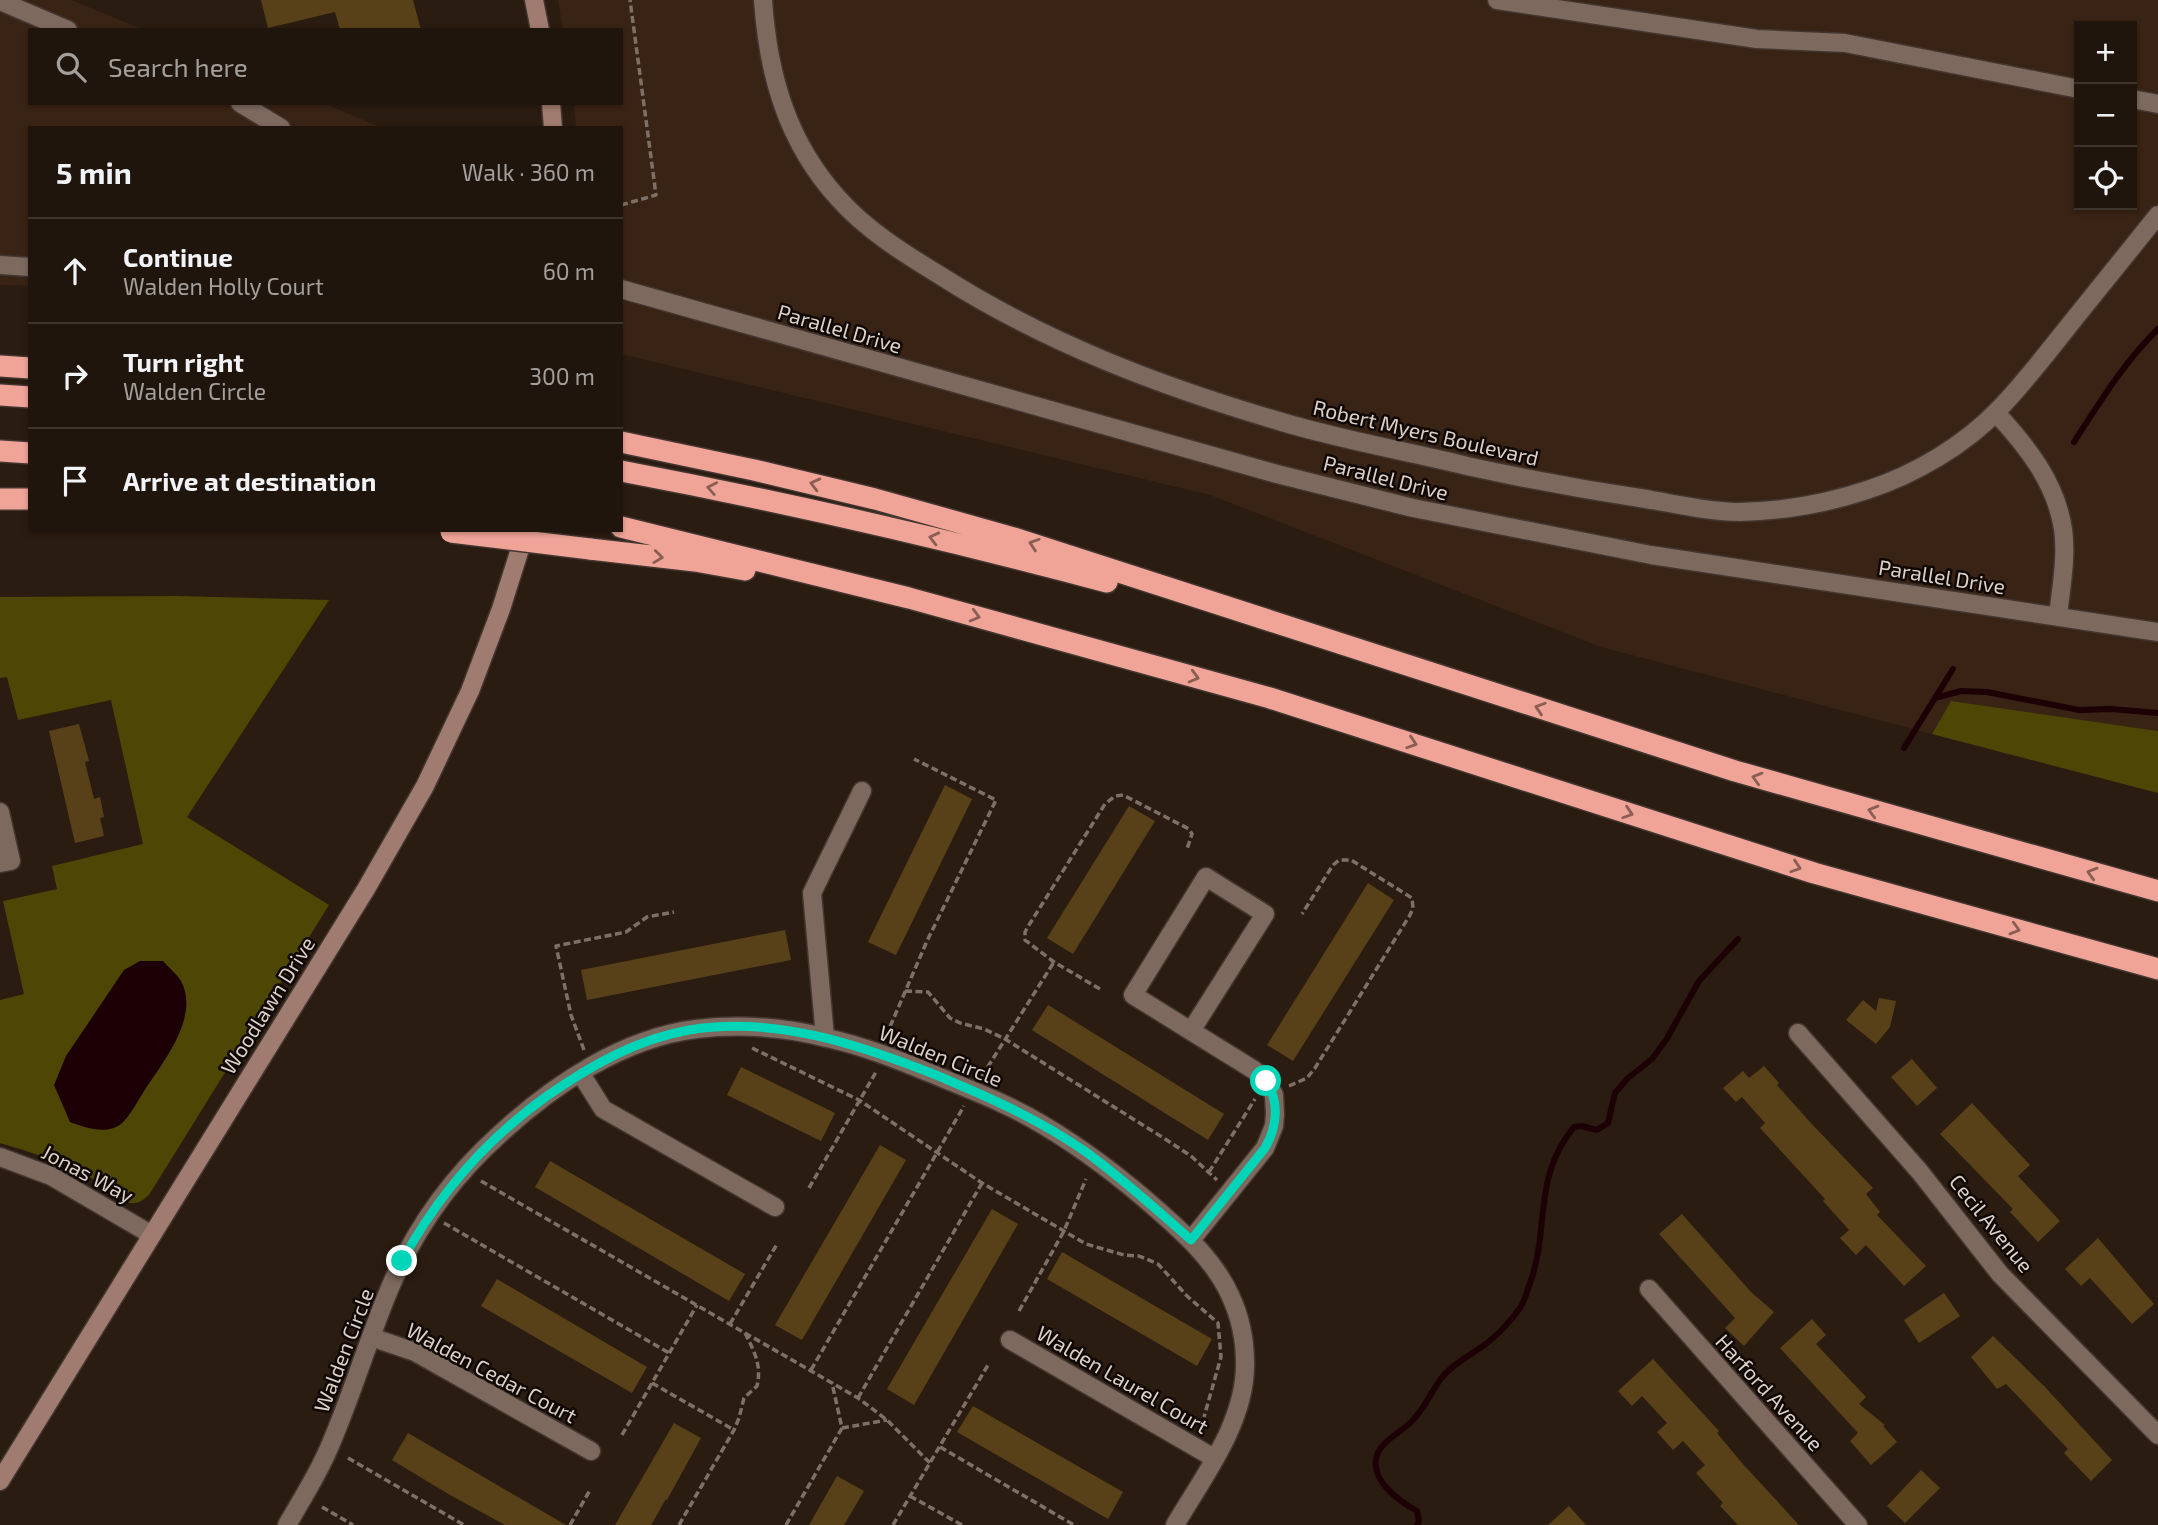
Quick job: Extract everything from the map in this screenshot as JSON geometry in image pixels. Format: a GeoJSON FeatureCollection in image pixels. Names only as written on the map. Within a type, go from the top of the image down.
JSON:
{"type":"FeatureCollection","features":[{"type":"Feature","properties":{"kind":"highway"},"geometry":{"type":"LineString","coordinates":[[0,366],[28,368]]}},
{"type":"Feature","properties":{"kind":"highway"},"geometry":{"type":"LineString","coordinates":[[0,395],[28,397]]}},
{"type":"Feature","properties":{"kind":"highway"},"geometry":{"type":"LineString","coordinates":[[623,442],[875,499],[1014,538],[1735,771],[2158,891]]}},
{"type":"Feature","properties":{"kind":"highway"},"geometry":{"type":"LineString","coordinates":[[0,451],[28,453]]}},
{"type":"Feature","properties":{"kind":"highway"},"geometry":{"type":"LineString","coordinates":[[623,471],[749,495],[869,522],[1309,633]]}},
{"type":"Feature","properties":{"kind":"highway"},"geometry":{"type":"LineString","coordinates":[[0,499],[28,499]]}},
{"type":"Feature","properties":{"kind":"highway"},"geometry":{"type":"LineString","coordinates":[[623,527],[909,598],[1270,698],[1814,873],[2158,969]]}},
{"type":"Feature","properties":{"kind":"highway"},"geometry":{"type":"LineString","coordinates":[[452,532],[695,561],[909,598]]}},
{"type":"Feature","properties":{"kind":"main road"},"geometry":{"type":"LineString","coordinates":[[534,0],[540,28]]}},
{"type":"Feature","properties":{"kind":"main road"},"geometry":{"type":"LineString","coordinates":[[551,105],[552,126]]}},
{"type":"Feature","properties":{"kind":"main road","name":"Woodlawn Drive"},"geometry":{"type":"LineString","coordinates":[[0,1481],[359,900],[425,786],[475,679],[525,532]]}},
{"type":"Feature","properties":{"kind":"street","name":"Robert Myers Boulevard"},"geometry":{"type":"LineString","coordinates":[[763,0],[765,35],[779,99],[795,136],[818,174],[839,200],[903,252],[976,298],[1029,327],[1153,381],[1286,423],[1491,471],[1595,491],[1734,512],[1781,510],[1828,503],[1874,489],[1915,469],[1954,446],[1996,413],[2158,215]]}},
{"type":"Feature","properties":{"kind":"street"},"geometry":{"type":"LineString","coordinates":[[1497,0],[1757,39],[1844,43],[2074,88]]}},
{"type":"Feature","properties":{"kind":"street"},"geometry":{"type":"LineString","coordinates":[[0,1],[63,28]]}},
{"type":"Feature","properties":{"kind":"street"},"geometry":{"type":"LineString","coordinates":[[2137,100],[2158,104]]}},
{"type":"Feature","properties":{"kind":"street"},"geometry":{"type":"LineString","coordinates":[[243,105],[278,126]]}},
{"type":"Feature","properties":{"kind":"street"},"geometry":{"type":"LineString","coordinates":[[0,265],[28,267]]}},
{"type":"Feature","properties":{"kind":"street","name":"Parallel Drive"},"geometry":{"type":"LineString","coordinates":[[623,290],[1277,474],[1413,508],[1651,555],[2158,632]]}},
{"type":"Feature","properties":{"kind":"street"},"geometry":{"type":"LineString","coordinates":[[1996,413],[2020,438],[2039,466],[2053,491],[2059,509],[2064,560],[2058,616]]}},
{"type":"Feature","properties":{"kind":"street"},"geometry":{"type":"LineString","coordinates":[[825,1037],[812,893],[862,791]]}},
{"type":"Feature","properties":{"kind":"street"},"geometry":{"type":"LineString","coordinates":[[0,813],[6,862]]}},
{"type":"Feature","properties":{"kind":"street"},"geometry":{"type":"LineString","coordinates":[[1191,1031],[1265,914],[1206,877],[1133,995],[1191,1031],[1254,1070],[1266,1081],[1274,1095],[1275,1114],[1274,1126],[1265,1148],[1191,1240]]}},
{"type":"Feature","properties":{"kind":"street","name":"Walden Circle"},"geometry":{"type":"LineString","coordinates":[[287,1525],[334,1436],[402,1261],[447,1190],[500,1133],[580,1074],[639,1045],[692,1030],[762,1028],[825,1037],[883,1054],[993,1099],[1042,1124],[1108,1169],[1191,1240],[1209,1261],[1231,1296],[1241,1329],[1245,1367],[1239,1404],[1214,1458],[1175,1525]]}},
{"type":"Feature","properties":{"kind":"street","name":"Cecil Avenue"},"geometry":{"type":"LineString","coordinates":[[1798,1034],[1920,1172],[2000,1274],[2158,1435]]}},
{"type":"Feature","properties":{"kind":"street"},"geometry":{"type":"LineString","coordinates":[[580,1074],[603,1109],[775,1207]]}},
{"type":"Feature","properties":{"kind":"street","name":"Jonas Way"},"geometry":{"type":"LineString","coordinates":[[0,1157],[51,1176],[152,1235]]}},
{"type":"Feature","properties":{"kind":"street","name":"Harford Avenue"},"geometry":{"type":"LineString","coordinates":[[1648,1289],[1857,1525]]}},
{"type":"Feature","properties":{"kind":"street","name":"Walden Cedar Court"},"geometry":{"type":"LineString","coordinates":[[371,1337],[415,1352],[591,1451]]}},
{"type":"Feature","properties":{"kind":"street","name":"Walden Laurel Court"},"geometry":{"type":"LineString","coordinates":[[1010,1340],[1214,1458]]}},
{"type":"Feature","properties":{"kind":"path"},"geometry":{"type":"LineString","coordinates":[[623,204],[656,195],[630,0]]}},
{"type":"Feature","properties":{"kind":"path"},"geometry":{"type":"LineString","coordinates":[[886,1038],[927,941],[996,800],[914,759]]}},
{"type":"Feature","properties":{"kind":"path"},"geometry":{"type":"LineString","coordinates":[[1100,989],[1054,962],[1024,940],[1024,932],[1111,798],[1123,795],[1180,823],[1192,834],[1187,849]]}},
{"type":"Feature","properties":{"kind":"path"},"geometry":{"type":"LineString","coordinates":[[1287,1087],[1307,1078],[1315,1068],[1410,915],[1413,903],[1412,898],[1351,860],[1345,859],[1333,864],[1302,914]]}},
{"type":"Feature","properties":{"kind":"path"},"geometry":{"type":"LineString","coordinates":[[587,1056],[571,1015],[556,946],[626,932],[647,918],[674,912]]}},
{"type":"Feature","properties":{"kind":"path"},"geometry":{"type":"LineString","coordinates":[[981,1078],[1054,962]]}},
{"type":"Feature","properties":{"kind":"path"},"geometry":{"type":"LineString","coordinates":[[905,991],[928,992],[950,1018],[984,1029],[1005,1040],[1161,1137],[1221,1184]]}},
{"type":"Feature","properties":{"kind":"path"},"geometry":{"type":"LineString","coordinates":[[752,1048],[859,1100],[982,1183],[1086,1244],[1124,1255],[1139,1256],[1158,1264],[1188,1296],[1216,1320],[1220,1331],[1221,1356],[1204,1417]]}},
{"type":"Feature","properties":{"kind":"path"},"geometry":{"type":"LineString","coordinates":[[809,1188],[876,1072]]}},
{"type":"Feature","properties":{"kind":"path"},"geometry":{"type":"LineString","coordinates":[[1209,1172],[1260,1092]]}},
{"type":"Feature","properties":{"kind":"path"},"geometry":{"type":"LineString","coordinates":[[811,1370],[966,1101]]}},
{"type":"Feature","properties":{"kind":"path"},"geometry":{"type":"LineString","coordinates":[[476,1178],[858,1398],[887,1420],[930,1464]]}},
{"type":"Feature","properties":{"kind":"path"},"geometry":{"type":"LineString","coordinates":[[1019,1311],[1064,1231],[1086,1179]]}},
{"type":"Feature","properties":{"kind":"path"},"geometry":{"type":"LineString","coordinates":[[858,1398],[982,1183]]}},
{"type":"Feature","properties":{"kind":"path"},"geometry":{"type":"LineString","coordinates":[[439,1221],[669,1353]]}},
{"type":"Feature","properties":{"kind":"path"},"geometry":{"type":"LineString","coordinates":[[730,1324],[776,1244]]}},
{"type":"Feature","properties":{"kind":"path"},"geometry":{"type":"LineString","coordinates":[[622,1435],[697,1305]]}},
{"type":"Feature","properties":{"kind":"path"},"geometry":{"type":"LineString","coordinates":[[679,1525],[734,1430],[740,1418],[744,1398],[754,1390],[758,1381],[757,1355],[745,1332]]}},
{"type":"Feature","properties":{"kind":"path"},"geometry":{"type":"LineString","coordinates":[[893,1525],[988,1365]]}},
{"type":"Feature","properties":{"kind":"path"},"geometry":{"type":"LineString","coordinates":[[652,1383],[734,1430]]}},
{"type":"Feature","properties":{"kind":"path"},"geometry":{"type":"LineString","coordinates":[[786,1525],[842,1428],[832,1383]]}},
{"type":"Feature","properties":{"kind":"path"},"geometry":{"type":"LineString","coordinates":[[842,1428],[887,1420]]}},
{"type":"Feature","properties":{"kind":"path"},"geometry":{"type":"LineString","coordinates":[[940,1447],[1074,1525]]}},
{"type":"Feature","properties":{"kind":"path"},"geometry":{"type":"LineString","coordinates":[[348,1458],[464,1525]]}},
{"type":"Feature","properties":{"kind":"path"},"geometry":{"type":"LineString","coordinates":[[570,1525],[590,1490]]}},
{"type":"Feature","properties":{"kind":"path"},"geometry":{"type":"LineString","coordinates":[[910,1496],[962,1525]]}},
{"type":"Feature","properties":{"kind":"path"},"geometry":{"type":"LineString","coordinates":[[322,1507],[353,1525]]}},
{"type":"Feature","properties":{"kind":"shaded area"},"geometry":{"type":"Polygon","coordinates":[[[0,0],[72,0],[139,28],[28,28],[28,105],[328,105],[377,126],[28,126],[28,286],[0,285],[0,0]]]}},
{"type":"Feature","properties":{"kind":"shaded area"},"geometry":{"type":"Polygon","coordinates":[[[558,0],[2158,0],[2158,731],[1951,701],[1932,734],[1601,647],[1210,495],[623,354],[623,126],[576,126],[574,105],[623,105],[623,28],[563,28],[558,0]]]}},
{"type":"Feature","properties":{"kind":"shaded area"},"geometry":{"type":"Polygon","coordinates":[[[176,596],[329,600],[187,817],[329,905],[149,1195],[140,1202],[130,1203],[77,1171],[45,1157],[0,1143],[0,1000],[24,994],[3,901],[57,889],[52,866],[143,844],[111,700],[18,720],[7,677],[0,678],[0,597],[176,596]]]}},
{"type":"Feature","properties":{"kind":"shaded area"},"geometry":{"type":"Polygon","coordinates":[[[1951,701],[2158,731],[2158,793],[1932,734],[1951,701]]]}},
{"type":"Feature","properties":{"kind":"shaded area"},"geometry":{"type":"Polygon","coordinates":[[[140,961],[163,961],[181,981],[186,995],[186,1009],[177,1037],[170,1052],[121,1124],[102,1130],[70,1122],[54,1085],[66,1056],[124,970],[140,961]]]}},
{"type":"Feature","properties":{"kind":"building"},"geometry":{"type":"Polygon","coordinates":[[[261,0],[413,0],[420,28],[339,28],[335,12],[268,28],[261,0]]]}},
{"type":"Feature","properties":{"kind":"building"},"geometry":{"type":"Polygon","coordinates":[[[79,724],[89,761],[85,762],[94,799],[100,797],[104,817],[100,818],[104,836],[75,843],[49,731],[79,724]]]}},
{"type":"Feature","properties":{"kind":"building"},"geometry":{"type":"Polygon","coordinates":[[[945,785],[972,799],[896,955],[868,942],[945,785]]]}},
{"type":"Feature","properties":{"kind":"building"},"geometry":{"type":"Polygon","coordinates":[[[1129,806],[1155,821],[1073,954],[1047,938],[1129,806]]]}},
{"type":"Feature","properties":{"kind":"building"},"geometry":{"type":"Polygon","coordinates":[[[1368,883],[1394,900],[1293,1061],[1267,1045],[1368,883]]]}},
{"type":"Feature","properties":{"kind":"building"},"geometry":{"type":"Polygon","coordinates":[[[785,930],[791,960],[587,1000],[581,970],[785,930]]]}},
{"type":"Feature","properties":{"kind":"building"},"geometry":{"type":"Polygon","coordinates":[[[1879,998],[1896,1001],[1890,1027],[1876,1044],[1846,1020],[1863,1000],[1876,1011],[1879,998]]]}},
{"type":"Feature","properties":{"kind":"building"},"geometry":{"type":"Polygon","coordinates":[[[1048,1005],[1224,1114],[1208,1140],[1032,1030],[1048,1005]]]}},
{"type":"Feature","properties":{"kind":"building"},"geometry":{"type":"Polygon","coordinates":[[[1912,1059],[1937,1088],[1917,1106],[1891,1077],[1912,1059]]]}},
{"type":"Feature","properties":{"kind":"building"},"geometry":{"type":"Polygon","coordinates":[[[1764,1066],[1809,1121],[1873,1188],[1866,1194],[1880,1212],[1877,1215],[1926,1266],[1904,1286],[1866,1245],[1856,1255],[1840,1238],[1849,1230],[1823,1201],[1825,1199],[1760,1128],[1765,1123],[1742,1097],[1736,1102],[1723,1088],[1743,1071],[1749,1078],[1764,1066]]]}},
{"type":"Feature","properties":{"kind":"building"},"geometry":{"type":"Polygon","coordinates":[[[741,1067],[835,1113],[821,1141],[727,1095],[741,1067]]]}},
{"type":"Feature","properties":{"kind":"building"},"geometry":{"type":"Polygon","coordinates":[[[1972,1103],[2030,1165],[2018,1176],[2060,1221],[2038,1242],[2010,1212],[2013,1209],[1940,1134],[1972,1103]]]}},
{"type":"Feature","properties":{"kind":"building"},"geometry":{"type":"Polygon","coordinates":[[[880,1145],[906,1160],[802,1340],[775,1325],[880,1145]]]}},
{"type":"Feature","properties":{"kind":"building"},"geometry":{"type":"Polygon","coordinates":[[[550,1161],[745,1274],[729,1301],[535,1187],[550,1161]]]}},
{"type":"Feature","properties":{"kind":"building"},"geometry":{"type":"Polygon","coordinates":[[[992,1209],[1018,1224],[914,1405],[887,1389],[992,1209]]]}},
{"type":"Feature","properties":{"kind":"building"},"geometry":{"type":"Polygon","coordinates":[[[1682,1214],[1751,1292],[1774,1312],[1744,1346],[1725,1328],[1735,1318],[1659,1234],[1682,1214]]]}},
{"type":"Feature","properties":{"kind":"building"},"geometry":{"type":"Polygon","coordinates":[[[2098,1238],[2154,1304],[2132,1324],[2090,1278],[2081,1286],[2065,1269],[2098,1238]]]}},
{"type":"Feature","properties":{"kind":"building"},"geometry":{"type":"Polygon","coordinates":[[[1062,1252],[1212,1339],[1197,1366],[1047,1279],[1062,1252]]]}},
{"type":"Feature","properties":{"kind":"building"},"geometry":{"type":"Polygon","coordinates":[[[497,1279],[647,1367],[632,1393],[481,1306],[497,1279]]]}},
{"type":"Feature","properties":{"kind":"building"},"geometry":{"type":"Polygon","coordinates":[[[1944,1293],[1960,1316],[1919,1343],[1904,1320],[1944,1293]]]}},
{"type":"Feature","properties":{"kind":"building"},"geometry":{"type":"Polygon","coordinates":[[[1812,1319],[1826,1335],[1816,1344],[1866,1397],[1859,1404],[1885,1425],[1883,1426],[1897,1442],[1871,1465],[1850,1441],[1858,1433],[1780,1348],[1812,1319]]]}},
{"type":"Feature","properties":{"kind":"building"},"geometry":{"type":"Polygon","coordinates":[[[1993,1336],[2045,1387],[2112,1460],[2091,1481],[2064,1453],[2068,1449],[2006,1384],[1997,1389],[1971,1357],[1993,1336]]]}},
{"type":"Feature","properties":{"kind":"building"},"geometry":{"type":"Polygon","coordinates":[[[1653,1359],[1799,1525],[1738,1525],[1720,1506],[1723,1503],[1696,1473],[1705,1465],[1683,1441],[1673,1450],[1657,1432],[1667,1423],[1642,1396],[1632,1406],[1618,1391],[1653,1359]]]}},
{"type":"Feature","properties":{"kind":"building"},"geometry":{"type":"Polygon","coordinates":[[[973,1406],[1123,1492],[1108,1519],[957,1432],[973,1406]]]}},
{"type":"Feature","properties":{"kind":"building"},"geometry":{"type":"Polygon","coordinates":[[[674,1423],[701,1438],[667,1500],[651,1525],[615,1525],[674,1423]]]}},
{"type":"Feature","properties":{"kind":"building"},"geometry":{"type":"Polygon","coordinates":[[[408,1433],[566,1525],[505,1525],[450,1495],[392,1460],[408,1433]]]}},
{"type":"Feature","properties":{"kind":"building"},"geometry":{"type":"Polygon","coordinates":[[[1921,1470],[1940,1488],[1905,1523],[1887,1506],[1921,1470]]]}},
{"type":"Feature","properties":{"kind":"building"},"geometry":{"type":"Polygon","coordinates":[[[837,1476],[864,1491],[844,1525],[809,1525],[837,1476]]]}},
{"type":"Feature","properties":{"kind":"building"},"geometry":{"type":"Polygon","coordinates":[[[1569,1506],[1586,1525],[1548,1525],[1569,1506]]]}},
{"type":"Feature","properties":{"kind":"waterway"},"geometry":{"type":"LineString","coordinates":[[2074,442],[2123,369],[2158,329]]}},
{"type":"Feature","properties":{"kind":"waterway"},"geometry":{"type":"LineString","coordinates":[[1904,748],[1953,669]]}},
{"type":"Feature","properties":{"kind":"waterway"},"geometry":{"type":"LineString","coordinates":[[1935,698],[1961,691],[1987,692],[2079,710],[2111,709],[2158,713]]}},
{"type":"Feature","properties":{"kind":"waterway"},"geometry":{"type":"LineString","coordinates":[[1417,1525],[1417,1511],[1402,1502],[1381,1481],[1376,1464],[1379,1450],[1417,1416],[1444,1375],[1493,1338],[1520,1308],[1536,1263],[1547,1184],[1561,1146],[1574,1127],[1597,1130],[1608,1123],[1615,1093],[1628,1078],[1652,1059],[1666,1040],[1699,981],[1738,939]]}},
{"type":"Feature","properties":{"kind":"route"},"geometry":{"type":"LineString","coordinates":[[402,1261],[447,1190],[500,1133],[535,1105],[592,1067],[639,1045],[674,1033],[715,1028],[762,1028],[825,1037],[883,1054],[993,1099],[1042,1124],[1108,1169],[1191,1240],[1271,1138],[1275,1104],[1272,1089],[1266,1081]]}}]}
